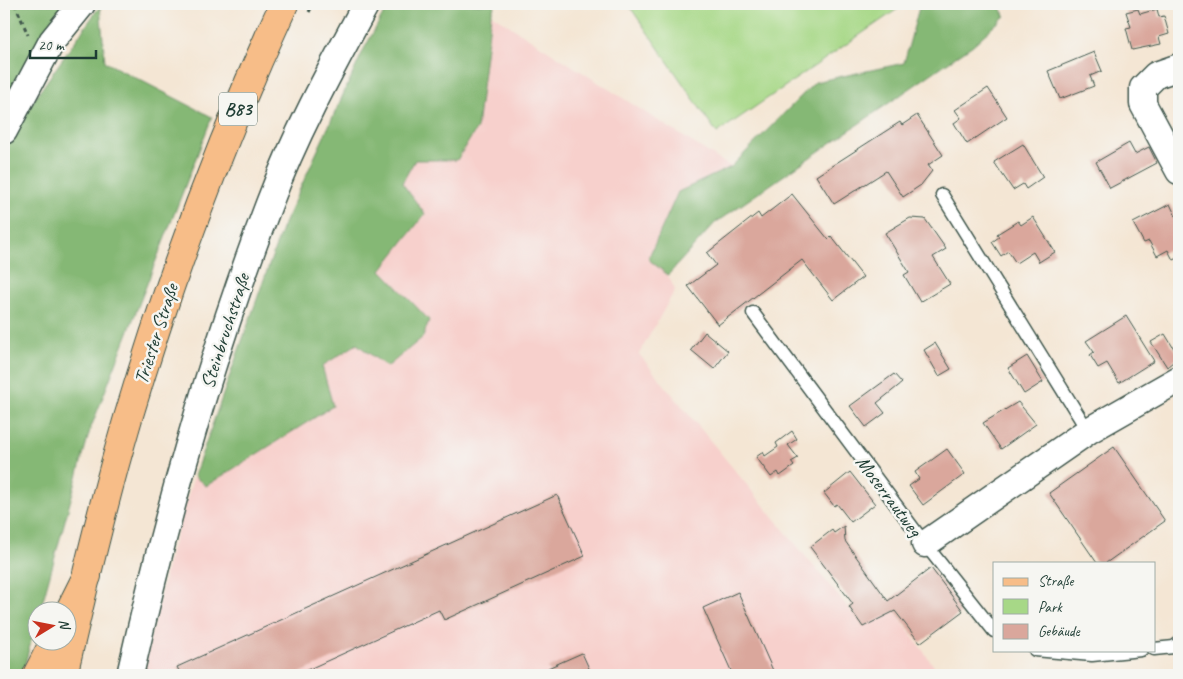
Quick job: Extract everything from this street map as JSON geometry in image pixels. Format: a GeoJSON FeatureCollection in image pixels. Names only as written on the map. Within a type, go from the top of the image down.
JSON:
{"type":"FeatureCollection","features":[{"type":"Feature","properties":{"kind":"main road","name":"Triester Straße"},"geometry":{"type":"LineString","coordinates":[[63,675],[128,420],[174,280],[232,123],[283,5]]}},
{"type":"Feature","properties":{"kind":"main road"},"geometry":{"type":"LineString","coordinates":[[74,602],[87,576]]}},
{"type":"Feature","properties":{"kind":"main road"},"geometry":{"type":"LineString","coordinates":[[37,675],[49,652]]}},
{"type":"Feature","properties":{"kind":"street"},"geometry":{"type":"LineString","coordinates":[[4,131],[52,41],[82,4]]}},
{"type":"Feature","properties":{"kind":"street","name":"Steinbruchstraße"},"geometry":{"type":"LineString","coordinates":[[130,675],[150,584],[219,346],[269,203],[319,92],[366,4]]}},
{"type":"Feature","properties":{"kind":"street"},"geometry":{"type":"LineString","coordinates":[[1179,67],[1156,75],[1144,88],[1143,104],[1179,172]]}},
{"type":"Feature","properties":{"kind":"street","name":"Moserrautweg"},"geometry":{"type":"LineString","coordinates":[[925,544],[1088,431],[1179,379]]}},
{"type":"Feature","properties":{"kind":"lane"},"geometry":{"type":"LineString","coordinates":[[942,195],[1088,431]]}},
{"type":"Feature","properties":{"kind":"lane","name":"Moserrautweg"},"geometry":{"type":"LineString","coordinates":[[752,313],[925,544]]}},
{"type":"Feature","properties":{"kind":"lane"},"geometry":{"type":"LineString","coordinates":[[925,544],[993,630]]}},
{"type":"Feature","properties":{"kind":"lane"},"geometry":{"type":"LineString","coordinates":[[1156,649],[1174,647],[1179,643]]}},
{"type":"Feature","properties":{"kind":"lane"},"geometry":{"type":"LineString","coordinates":[[1057,652],[1092,655],[1121,652]]}},
{"type":"Feature","properties":{"kind":"shaded area"},"geometry":{"type":"Polygon","coordinates":[[[491,14],[731,167],[678,192],[648,259],[668,275],[675,290],[639,354],[863,626],[895,611],[940,675],[142,675],[169,558],[194,476],[206,486],[321,366],[357,343],[387,367],[429,320],[381,270],[425,214],[402,183],[415,159],[457,160],[477,129],[491,14]]]}},
{"type":"Feature","properties":{"kind":"green space"},"geometry":{"type":"Polygon","coordinates":[[[4,4],[66,4],[4,115],[4,4]]]}},
{"type":"Feature","properties":{"kind":"green space"},"geometry":{"type":"Polygon","coordinates":[[[389,4],[495,4],[491,14],[477,128],[457,160],[415,160],[402,183],[425,214],[381,270],[429,320],[423,337],[387,367],[357,344],[322,366],[333,406],[206,486],[194,476],[283,226],[364,49],[389,4]]]}},
{"type":"Feature","properties":{"kind":"green space"},"geometry":{"type":"Polygon","coordinates":[[[628,4],[905,4],[717,133],[628,4]]]}},
{"type":"Feature","properties":{"kind":"green space"},"geometry":{"type":"Polygon","coordinates":[[[920,4],[998,4],[1005,16],[973,45],[715,223],[668,275],[648,259],[678,192],[731,167],[815,82],[904,63],[920,4]]]}},
{"type":"Feature","properties":{"kind":"green space"},"geometry":{"type":"Polygon","coordinates":[[[100,6],[105,62],[212,117],[90,430],[42,602],[28,602],[28,652],[22,675],[4,675],[4,150],[35,98],[100,6]]]}},
{"type":"Feature","properties":{"kind":"building"},"geometry":{"type":"Polygon","coordinates":[[[1138,9],[1140,14],[1157,9],[1159,17],[1164,16],[1169,34],[1159,37],[1161,44],[1132,50],[1126,28],[1131,27],[1126,12],[1138,9]]]}},
{"type":"Feature","properties":{"kind":"building"},"geometry":{"type":"Polygon","coordinates":[[[1094,52],[1102,71],[1090,76],[1094,86],[1060,99],[1048,71],[1094,52]]]}},
{"type":"Feature","properties":{"kind":"building"},"geometry":{"type":"Polygon","coordinates":[[[988,88],[1007,117],[967,144],[954,123],[961,118],[955,110],[988,88]]]}},
{"type":"Feature","properties":{"kind":"building"},"geometry":{"type":"Polygon","coordinates":[[[917,115],[943,155],[928,165],[932,171],[921,185],[903,197],[886,171],[834,204],[816,176],[900,122],[902,125],[917,115]]]}},
{"type":"Feature","properties":{"kind":"building"},"geometry":{"type":"Polygon","coordinates":[[[1129,143],[1135,154],[1149,147],[1157,163],[1110,188],[1096,162],[1129,143]]]}},
{"type":"Feature","properties":{"kind":"building"},"geometry":{"type":"Polygon","coordinates":[[[1023,144],[1043,177],[1026,189],[1023,184],[1013,190],[994,162],[1023,144]]]}},
{"type":"Feature","properties":{"kind":"building"},"geometry":{"type":"Polygon","coordinates":[[[792,194],[828,239],[831,236],[863,277],[833,300],[802,260],[718,325],[688,286],[716,265],[707,253],[758,213],[761,218],[792,194]]]}},
{"type":"Feature","properties":{"kind":"building"},"geometry":{"type":"Polygon","coordinates":[[[1170,204],[1179,223],[1179,257],[1173,260],[1168,250],[1157,256],[1149,241],[1144,243],[1133,223],[1170,204]]]}},
{"type":"Feature","properties":{"kind":"building"},"geometry":{"type":"Polygon","coordinates":[[[1033,217],[1055,252],[1039,262],[1033,252],[1016,263],[1008,251],[1001,256],[992,242],[999,237],[997,234],[1018,221],[1021,225],[1033,217]]]}},
{"type":"Feature","properties":{"kind":"building"},"geometry":{"type":"Polygon","coordinates":[[[910,218],[925,219],[946,249],[933,257],[950,284],[920,302],[904,275],[909,272],[885,233],[910,218]]]}},
{"type":"Feature","properties":{"kind":"building"},"geometry":{"type":"Polygon","coordinates":[[[1126,316],[1154,361],[1119,383],[1107,363],[1098,368],[1090,355],[1094,352],[1086,341],[1126,316]]]}},
{"type":"Feature","properties":{"kind":"building"},"geometry":{"type":"Polygon","coordinates":[[[705,332],[728,351],[714,369],[691,350],[705,332]]]}},
{"type":"Feature","properties":{"kind":"building"},"geometry":{"type":"Polygon","coordinates":[[[1165,334],[1179,357],[1167,367],[1151,342],[1165,334]]]}},
{"type":"Feature","properties":{"kind":"building"},"geometry":{"type":"Polygon","coordinates":[[[935,343],[951,369],[939,376],[924,350],[935,343]]]}},
{"type":"Feature","properties":{"kind":"building"},"geometry":{"type":"Polygon","coordinates":[[[1027,356],[1043,382],[1024,394],[1008,368],[1027,356]]]}},
{"type":"Feature","properties":{"kind":"building"},"geometry":{"type":"Polygon","coordinates":[[[894,374],[902,383],[877,403],[885,413],[866,427],[850,406],[894,374]]]}},
{"type":"Feature","properties":{"kind":"building"},"geometry":{"type":"Polygon","coordinates":[[[1018,402],[1036,424],[1001,449],[983,423],[1018,402]]]}},
{"type":"Feature","properties":{"kind":"building"},"geometry":{"type":"Polygon","coordinates":[[[792,431],[797,439],[788,445],[798,458],[791,462],[794,466],[780,476],[778,472],[771,477],[756,457],[763,452],[765,456],[778,447],[776,443],[792,431]]]}},
{"type":"Feature","properties":{"kind":"building"},"geometry":{"type":"Polygon","coordinates":[[[1114,447],[1165,521],[1107,562],[1096,562],[1049,493],[1114,447]]]}},
{"type":"Feature","properties":{"kind":"building"},"geometry":{"type":"Polygon","coordinates":[[[947,449],[965,474],[923,505],[909,486],[919,479],[915,472],[947,449]]]}},
{"type":"Feature","properties":{"kind":"building"},"geometry":{"type":"Polygon","coordinates":[[[850,472],[875,504],[851,522],[837,504],[834,506],[824,493],[850,472]]]}},
{"type":"Feature","properties":{"kind":"building"},"geometry":{"type":"Polygon","coordinates":[[[557,495],[585,556],[444,620],[439,610],[296,675],[181,675],[177,667],[557,495]]]}},
{"type":"Feature","properties":{"kind":"building"},"geometry":{"type":"Polygon","coordinates":[[[844,526],[845,541],[888,601],[931,568],[963,611],[920,643],[895,611],[863,627],[849,607],[853,604],[810,547],[832,530],[834,533],[844,526]]]}},
{"type":"Feature","properties":{"kind":"building"},"geometry":{"type":"Polygon","coordinates":[[[738,592],[775,675],[733,675],[703,608],[738,592]]]}},
{"type":"Feature","properties":{"kind":"building"},"geometry":{"type":"Polygon","coordinates":[[[582,653],[592,675],[552,675],[548,668],[582,653]]]}}]}
